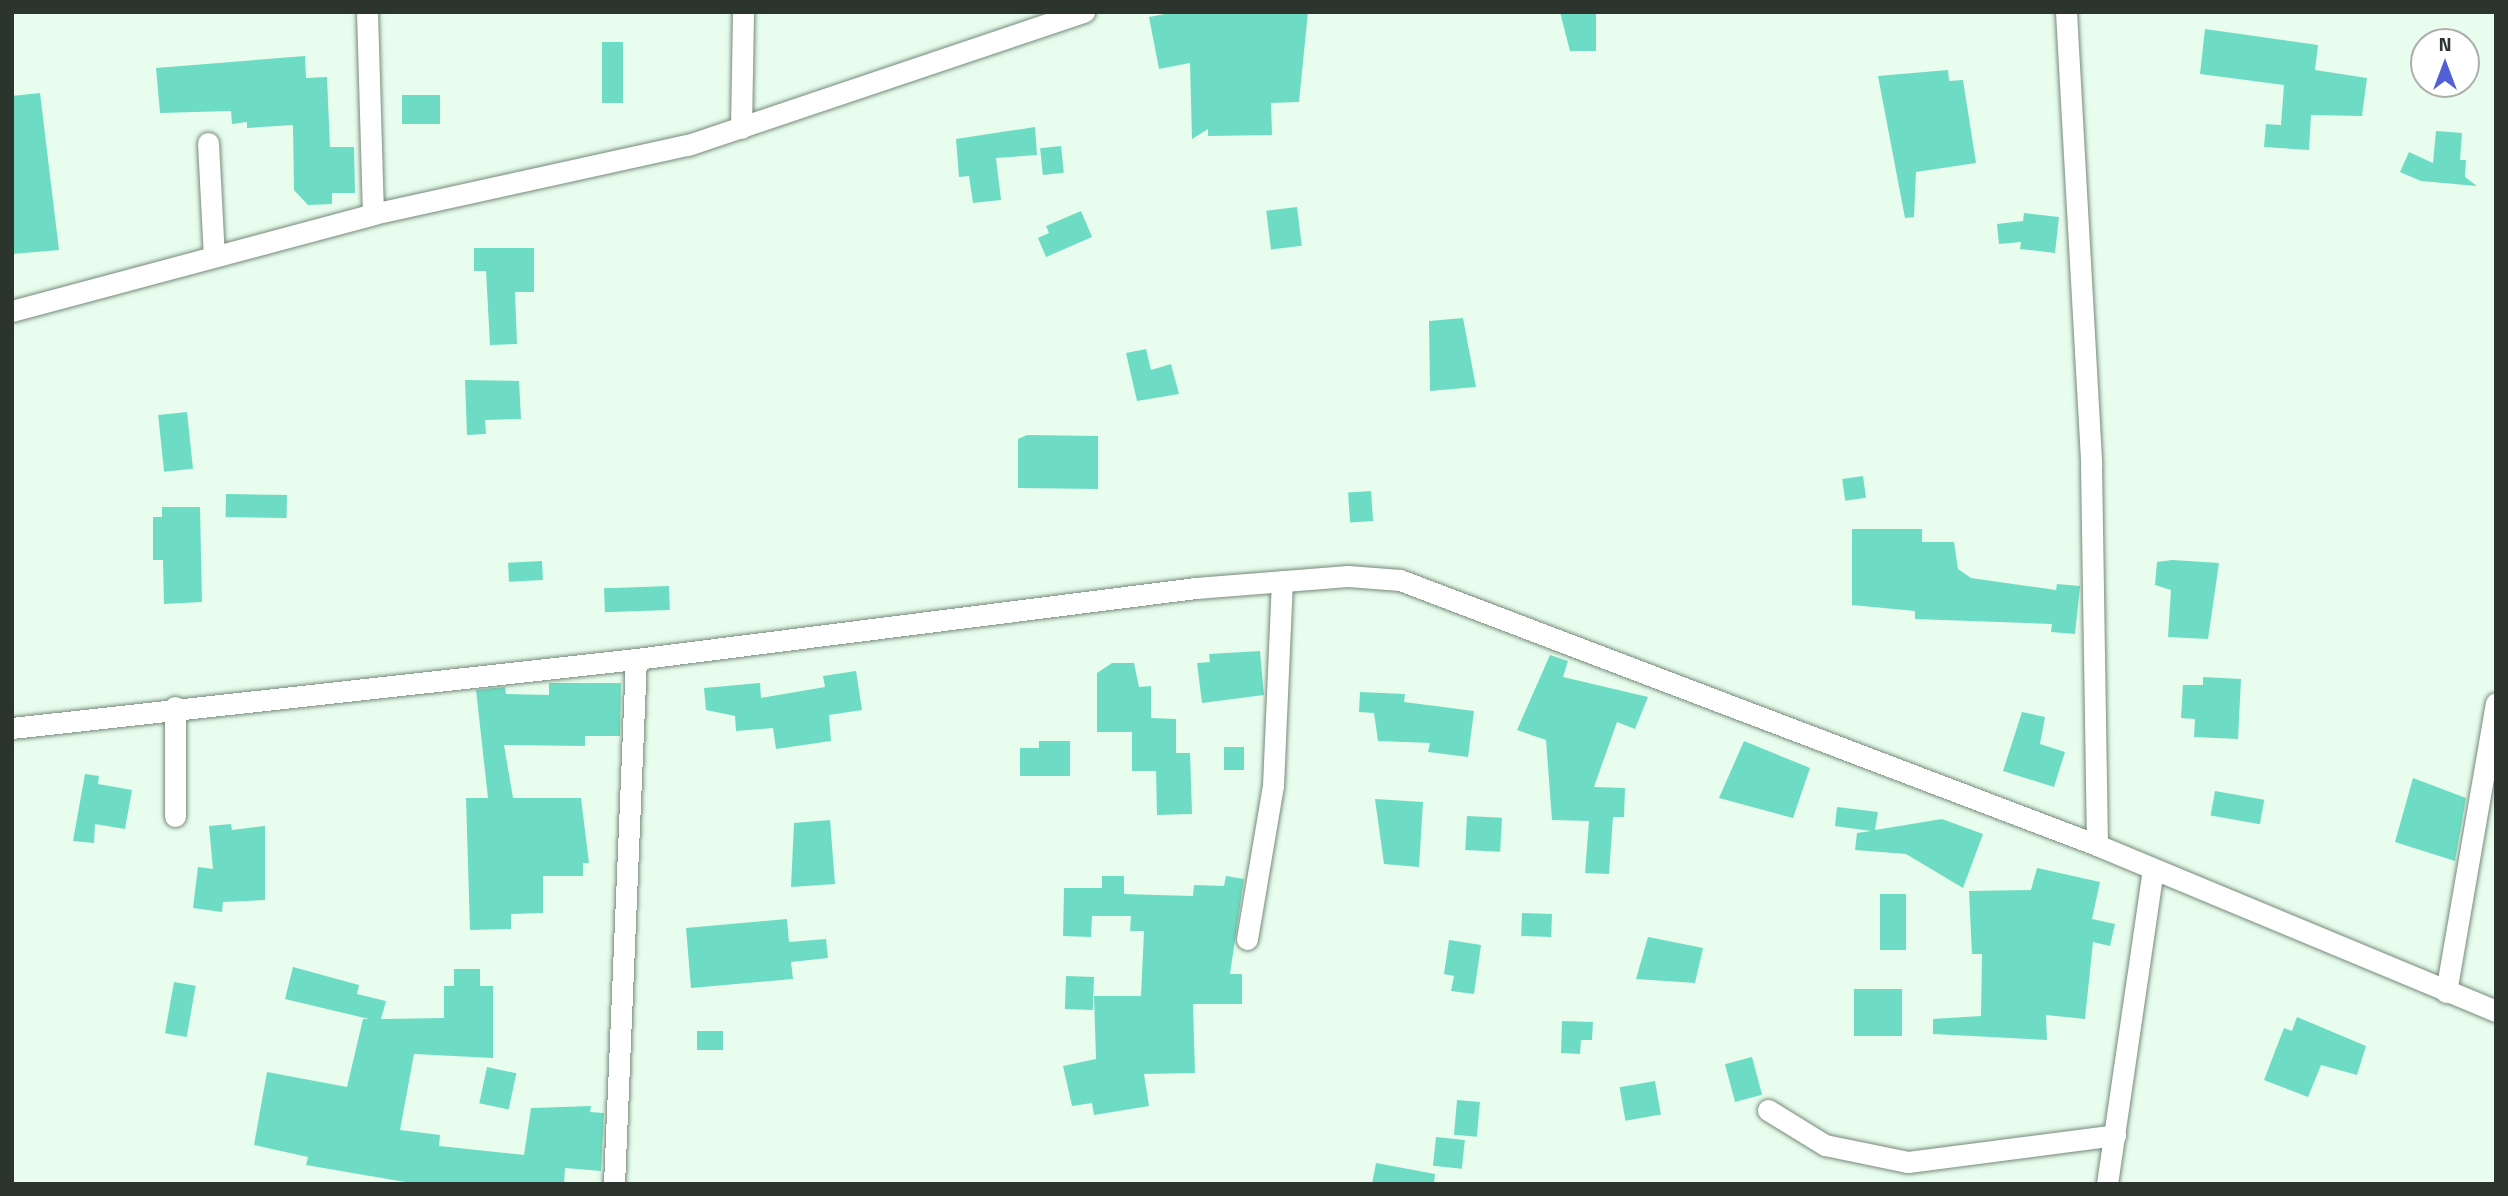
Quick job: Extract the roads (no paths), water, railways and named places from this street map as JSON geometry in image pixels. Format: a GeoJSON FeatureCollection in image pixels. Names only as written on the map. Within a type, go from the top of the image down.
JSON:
{"type":"FeatureCollection","features":[{"type":"Feature","properties":{"kind":"street"},"geometry":{"type":"LineString","coordinates":[[367,12],[373,214]]}},
{"type":"Feature","properties":{"kind":"street"},"geometry":{"type":"LineString","coordinates":[[741,128],[743,12]]}},
{"type":"Feature","properties":{"kind":"street"},"geometry":{"type":"LineString","coordinates":[[12,312],[373,214],[741,128],[1084,12]]}},
{"type":"Feature","properties":{"kind":"street"},"geometry":{"type":"LineString","coordinates":[[2066,12],[2091,464],[2097,845]]}},
{"type":"Feature","properties":{"kind":"street"},"geometry":{"type":"LineString","coordinates":[[208,143],[214,256]]}},
{"type":"Feature","properties":{"kind":"street"},"geometry":{"type":"LineString","coordinates":[[12,728],[175,707],[636,659],[1282,581],[1400,580],[2097,845],[2496,1011]]}},
{"type":"Feature","properties":{"kind":"street"},"geometry":{"type":"LineString","coordinates":[[1247,939],[1272,786],[1282,581]]}},
{"type":"Feature","properties":{"kind":"street"},"geometry":{"type":"LineString","coordinates":[[614,1184],[636,659]]}},
{"type":"Feature","properties":{"kind":"street"},"geometry":{"type":"LineString","coordinates":[[2446,992],[2496,703]]}},
{"type":"Feature","properties":{"kind":"street"},"geometry":{"type":"LineString","coordinates":[[175,707],[175,816]]}},
{"type":"Feature","properties":{"kind":"street"},"geometry":{"type":"LineString","coordinates":[[2107,1184],[2153,869]]}},
{"type":"Feature","properties":{"kind":"street"},"geometry":{"type":"LineString","coordinates":[[1768,1110],[1825,1145],[1908,1162],[2115,1135]]}}]}
